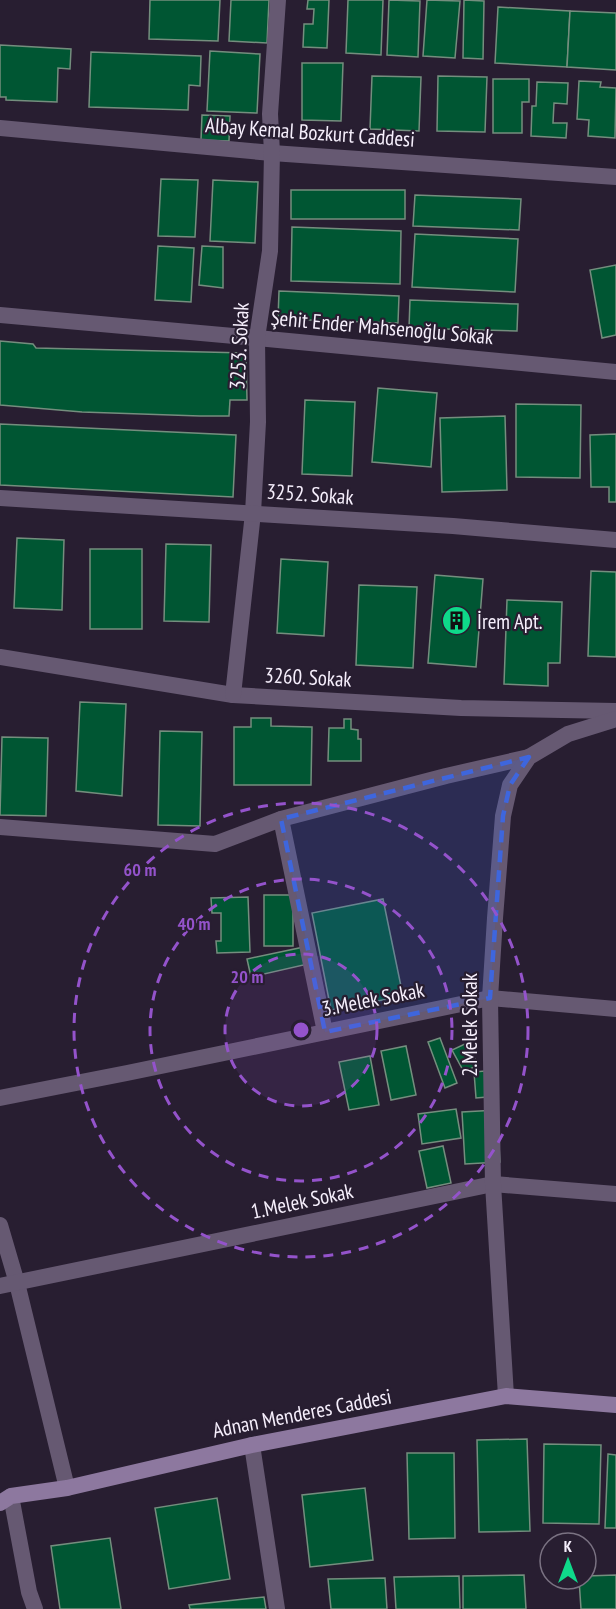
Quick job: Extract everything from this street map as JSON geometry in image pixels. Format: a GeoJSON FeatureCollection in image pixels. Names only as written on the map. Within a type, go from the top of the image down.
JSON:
{"type":"FeatureCollection","features":[{"type":"Feature","properties":{"kind":"main road","name":"Adnan Menderes Caddesi"},"geometry":{"type":"LineString","coordinates":[[6,1499],[67,1488],[252,1445],[506,1396],[616,1406]]}},
{"type":"Feature","properties":{"kind":"street","name":"3253. Sokak"},"geometry":{"type":"LineString","coordinates":[[233,695],[253,513],[258,422],[257,338],[270,251],[272,153],[270,114],[278,0]]}},
{"type":"Feature","properties":{"kind":"street","name":"Albay Kemal Bozkurt Caddesi"},"geometry":{"type":"LineString","coordinates":[[0,128],[272,153],[616,177]]}},
{"type":"Feature","properties":{"kind":"street","name":"Şehit Ender Mahsenoğlu Sokak"},"geometry":{"type":"LineString","coordinates":[[0,315],[616,372]]}},
{"type":"Feature","properties":{"kind":"street","name":"3252. Sokak"},"geometry":{"type":"LineString","coordinates":[[0,498],[453,526],[616,540]]}},
{"type":"Feature","properties":{"kind":"street","name":"3260. Sokak"},"geometry":{"type":"LineString","coordinates":[[0,657],[233,695],[460,708],[616,711]]}},
{"type":"Feature","properties":{"kind":"street","name":"2.Melek Sokak"},"geometry":{"type":"LineString","coordinates":[[506,1396],[493,1184],[490,998],[503,816],[510,785],[529,757],[568,734],[616,719]]}},
{"type":"Feature","properties":{"kind":"street"},"geometry":{"type":"LineString","coordinates":[[0,827],[215,844],[281,819],[529,757]]}},
{"type":"Feature","properties":{"kind":"street"},"geometry":{"type":"LineString","coordinates":[[281,819],[325,1032]]}},
{"type":"Feature","properties":{"kind":"street","name":"3.Melek Sokak"},"geometry":{"type":"LineString","coordinates":[[0,1098],[127,1074],[490,998],[616,1009]]}},
{"type":"Feature","properties":{"kind":"street","name":"1.Melek Sokak"},"geometry":{"type":"LineString","coordinates":[[0,1286],[493,1184],[616,1194]]}},
{"type":"Feature","properties":{"kind":"street"},"geometry":{"type":"LineString","coordinates":[[0,1225],[17,1283],[67,1488]]}},
{"type":"Feature","properties":{"kind":"street"},"geometry":{"type":"LineString","coordinates":[[252,1445],[277,1609]]}},
{"type":"Feature","properties":{"kind":"street"},"geometry":{"type":"LineString","coordinates":[[6,1499],[34,1609]]}},
{"type":"Feature","properties":{"kind":"highlighted area"},"geometry":{"type":"Polygon","coordinates":[[[529,757],[510,785],[503,816],[490,998],[325,1032],[281,819],[529,757]]]}},
{"type":"Feature","properties":{"kind":"building"},"geometry":{"type":"Polygon","coordinates":[[[150,0],[220,0],[218,41],[149,39],[150,0]]]}},
{"type":"Feature","properties":{"kind":"building"},"geometry":{"type":"Polygon","coordinates":[[[231,0],[269,0],[267,43],[229,41],[231,0]]]}},
{"type":"Feature","properties":{"kind":"building"},"geometry":{"type":"Polygon","coordinates":[[[308,0],[329,0],[327,48],[303,47],[304,24],[313,24],[314,9],[307,9],[308,0]]]}},
{"type":"Feature","properties":{"kind":"building"},"geometry":{"type":"Polygon","coordinates":[[[348,0],[383,0],[381,55],[346,53],[348,0]]]}},
{"type":"Feature","properties":{"kind":"building"},"geometry":{"type":"Polygon","coordinates":[[[389,0],[420,1],[418,57],[387,55],[389,0]]]}},
{"type":"Feature","properties":{"kind":"building"},"geometry":{"type":"Polygon","coordinates":[[[427,0],[460,1],[455,58],[423,56],[427,0]]]}},
{"type":"Feature","properties":{"kind":"building"},"geometry":{"type":"Polygon","coordinates":[[[464,0],[484,1],[483,59],[463,58],[464,0]]]}},
{"type":"Feature","properties":{"kind":"building"},"geometry":{"type":"Polygon","coordinates":[[[498,7],[570,11],[567,67],[495,63],[498,7]]]}},
{"type":"Feature","properties":{"kind":"building"},"geometry":{"type":"Polygon","coordinates":[[[570,11],[616,13],[616,70],[567,67],[570,11]]]}},
{"type":"Feature","properties":{"kind":"building"},"geometry":{"type":"Polygon","coordinates":[[[0,45],[71,49],[70,69],[58,68],[57,102],[6,100],[6,97],[0,97],[0,45]]]}},
{"type":"Feature","properties":{"kind":"building"},"geometry":{"type":"Polygon","coordinates":[[[210,51],[260,54],[257,113],[207,111],[210,51]]]}},
{"type":"Feature","properties":{"kind":"building"},"geometry":{"type":"Polygon","coordinates":[[[91,52],[201,56],[200,86],[189,85],[188,110],[89,107],[91,52]]]}},
{"type":"Feature","properties":{"kind":"building"},"geometry":{"type":"Polygon","coordinates":[[[302,63],[343,63],[341,121],[302,120],[302,63]]]}},
{"type":"Feature","properties":{"kind":"building"},"geometry":{"type":"Polygon","coordinates":[[[372,76],[421,77],[419,131],[370,129],[372,76]]]}},
{"type":"Feature","properties":{"kind":"building"},"geometry":{"type":"Polygon","coordinates":[[[438,76],[487,77],[485,132],[437,131],[438,76]]]}},
{"type":"Feature","properties":{"kind":"building"},"geometry":{"type":"Polygon","coordinates":[[[493,79],[529,79],[529,102],[522,102],[522,133],[493,133],[493,79]]]}},
{"type":"Feature","properties":{"kind":"building"},"geometry":{"type":"Polygon","coordinates":[[[579,81],[601,82],[600,87],[616,88],[615,138],[588,136],[589,120],[577,119],[579,81]]]}},
{"type":"Feature","properties":{"kind":"building"},"geometry":{"type":"Polygon","coordinates":[[[537,82],[568,83],[567,104],[554,103],[553,123],[567,123],[566,138],[531,136],[532,106],[536,106],[537,82]]]}},
{"type":"Feature","properties":{"kind":"building"},"geometry":{"type":"Polygon","coordinates":[[[202,115],[230,116],[229,141],[201,140],[202,115]]]}},
{"type":"Feature","properties":{"kind":"building"},"geometry":{"type":"Polygon","coordinates":[[[161,179],[198,180],[195,237],[158,236],[161,179]]]}},
{"type":"Feature","properties":{"kind":"building"},"geometry":{"type":"Polygon","coordinates":[[[213,180],[258,182],[255,243],[210,241],[213,180]]]}},
{"type":"Feature","properties":{"kind":"building"},"geometry":{"type":"Polygon","coordinates":[[[291,190],[405,190],[405,219],[291,219],[291,190]]]}},
{"type":"Feature","properties":{"kind":"building"},"geometry":{"type":"Polygon","coordinates":[[[415,195],[521,199],[519,230],[413,226],[415,195]]]}},
{"type":"Feature","properties":{"kind":"building"},"geometry":{"type":"Polygon","coordinates":[[[292,227],[401,231],[400,284],[291,281],[292,227]]]}},
{"type":"Feature","properties":{"kind":"building"},"geometry":{"type":"Polygon","coordinates":[[[415,234],[518,239],[515,292],[412,287],[415,234]]]}},
{"type":"Feature","properties":{"kind":"building"},"geometry":{"type":"Polygon","coordinates":[[[158,246],[194,248],[191,302],[155,300],[158,246]]]}},
{"type":"Feature","properties":{"kind":"building"},"geometry":{"type":"Polygon","coordinates":[[[202,246],[223,247],[223,288],[199,285],[202,246]]]}},
{"type":"Feature","properties":{"kind":"building"},"geometry":{"type":"Polygon","coordinates":[[[616,265],[616,335],[602,338],[590,270],[616,265]]]}},
{"type":"Feature","properties":{"kind":"building"},"geometry":{"type":"Polygon","coordinates":[[[279,291],[399,296],[398,323],[278,319],[279,291]]]}},
{"type":"Feature","properties":{"kind":"building"},"geometry":{"type":"Polygon","coordinates":[[[410,300],[518,304],[517,331],[409,328],[410,300]]]}},
{"type":"Feature","properties":{"kind":"building"},"geometry":{"type":"Polygon","coordinates":[[[0,341],[33,344],[36,348],[246,353],[247,400],[230,400],[229,416],[82,412],[0,405],[0,341]]]}},
{"type":"Feature","properties":{"kind":"building"},"geometry":{"type":"Polygon","coordinates":[[[378,388],[437,393],[431,467],[372,462],[378,388]]]}},
{"type":"Feature","properties":{"kind":"building"},"geometry":{"type":"Polygon","coordinates":[[[305,400],[355,402],[352,476],[302,474],[305,400]]]}},
{"type":"Feature","properties":{"kind":"building"},"geometry":{"type":"Polygon","coordinates":[[[516,404],[581,405],[580,478],[516,477],[516,404]]]}},
{"type":"Feature","properties":{"kind":"building"},"geometry":{"type":"Polygon","coordinates":[[[505,416],[507,490],[442,492],[440,418],[505,416]]]}},
{"type":"Feature","properties":{"kind":"building"},"geometry":{"type":"Polygon","coordinates":[[[0,424],[236,435],[233,497],[0,485],[0,424]]]}},
{"type":"Feature","properties":{"kind":"building"},"geometry":{"type":"Polygon","coordinates":[[[616,434],[616,502],[609,502],[609,487],[591,487],[590,435],[616,434]]]}},
{"type":"Feature","properties":{"kind":"building"},"geometry":{"type":"Polygon","coordinates":[[[17,538],[64,540],[62,610],[14,608],[17,538]]]}},
{"type":"Feature","properties":{"kind":"building"},"geometry":{"type":"Polygon","coordinates":[[[166,544],[211,545],[209,622],[164,621],[166,544]]]}},
{"type":"Feature","properties":{"kind":"building"},"geometry":{"type":"Polygon","coordinates":[[[90,549],[142,549],[142,629],[90,629],[90,549]]]}},
{"type":"Feature","properties":{"kind":"building"},"geometry":{"type":"Polygon","coordinates":[[[281,559],[328,562],[324,636],[277,633],[281,559]]]}},
{"type":"Feature","properties":{"kind":"building"},"geometry":{"type":"Polygon","coordinates":[[[591,571],[616,572],[616,657],[588,656],[591,571]]]}},
{"type":"Feature","properties":{"kind":"building","name":"İrem Apt."},"geometry":{"type":"Polygon","coordinates":[[[435,575],[483,579],[476,667],[428,663],[435,575]]]}},
{"type":"Feature","properties":{"kind":"building"},"geometry":{"type":"Polygon","coordinates":[[[359,585],[417,587],[413,668],[356,665],[359,585]]]}},
{"type":"Feature","properties":{"kind":"building"},"geometry":{"type":"Polygon","coordinates":[[[507,600],[562,602],[560,663],[548,663],[548,686],[504,684],[507,600]]]}},
{"type":"Feature","properties":{"kind":"building"},"geometry":{"type":"Polygon","coordinates":[[[80,702],[126,704],[122,796],[76,791],[80,702]]]}},
{"type":"Feature","properties":{"kind":"building"},"geometry":{"type":"Polygon","coordinates":[[[251,718],[271,718],[271,726],[312,727],[311,785],[234,785],[234,727],[251,727],[251,718]]]}},
{"type":"Feature","properties":{"kind":"building"},"geometry":{"type":"Polygon","coordinates":[[[344,719],[351,719],[351,729],[358,730],[358,739],[361,739],[361,761],[328,761],[329,728],[344,728],[344,719]]]}},
{"type":"Feature","properties":{"kind":"building"},"geometry":{"type":"Polygon","coordinates":[[[160,731],[202,732],[200,826],[158,825],[160,731]]]}},
{"type":"Feature","properties":{"kind":"building"},"geometry":{"type":"Polygon","coordinates":[[[2,737],[48,738],[46,816],[0,815],[2,737]]]}},
{"type":"Feature","properties":{"kind":"building"},"geometry":{"type":"Polygon","coordinates":[[[264,895],[293,895],[293,946],[264,946],[264,895]]]}},
{"type":"Feature","properties":{"kind":"building"},"geometry":{"type":"Polygon","coordinates":[[[248,897],[250,952],[217,953],[216,941],[221,941],[221,913],[212,913],[211,898],[248,897]]]}},
{"type":"Feature","properties":{"kind":"building"},"geometry":{"type":"Polygon","coordinates":[[[383,899],[403,996],[331,1010],[312,913],[383,899]]]}},
{"type":"Feature","properties":{"kind":"building"},"geometry":{"type":"Polygon","coordinates":[[[304,947],[308,964],[251,977],[247,959],[304,947]]]}},
{"type":"Feature","properties":{"kind":"building"},"geometry":{"type":"Polygon","coordinates":[[[440,1038],[457,1083],[445,1088],[428,1042],[440,1038]]]}},
{"type":"Feature","properties":{"kind":"building"},"geometry":{"type":"Polygon","coordinates":[[[467,1043],[478,1065],[464,1072],[452,1050],[467,1043]]]}},
{"type":"Feature","properties":{"kind":"building"},"geometry":{"type":"Polygon","coordinates":[[[406,1046],[416,1095],[391,1100],[381,1051],[406,1046]]]}},
{"type":"Feature","properties":{"kind":"building"},"geometry":{"type":"Polygon","coordinates":[[[370,1056],[379,1105],[349,1110],[339,1062],[370,1056]]]}},
{"type":"Feature","properties":{"kind":"building"},"geometry":{"type":"Polygon","coordinates":[[[485,1071],[487,1097],[476,1098],[474,1072],[485,1071]]]}},
{"type":"Feature","properties":{"kind":"building"},"geometry":{"type":"Polygon","coordinates":[[[456,1109],[461,1138],[422,1144],[418,1114],[456,1109]]]}},
{"type":"Feature","properties":{"kind":"building"},"geometry":{"type":"Polygon","coordinates":[[[497,1110],[500,1162],[465,1164],[462,1112],[497,1110]]]}},
{"type":"Feature","properties":{"kind":"building"},"geometry":{"type":"Polygon","coordinates":[[[443,1146],[451,1183],[427,1188],[419,1151],[443,1146]]]}},
{"type":"Feature","properties":{"kind":"building"},"geometry":{"type":"Polygon","coordinates":[[[527,1439],[530,1531],[479,1532],[477,1440],[527,1439]]]}},
{"type":"Feature","properties":{"kind":"building"},"geometry":{"type":"Polygon","coordinates":[[[544,1444],[601,1445],[599,1524],[543,1523],[544,1444]]]}},
{"type":"Feature","properties":{"kind":"building"},"geometry":{"type":"Polygon","coordinates":[[[407,1453],[454,1453],[455,1538],[409,1539],[407,1453]]]}},
{"type":"Feature","properties":{"kind":"building"},"geometry":{"type":"Polygon","coordinates":[[[608,1454],[616,1455],[616,1528],[605,1528],[608,1454]]]}},
{"type":"Feature","properties":{"kind":"building"},"geometry":{"type":"Polygon","coordinates":[[[365,1488],[373,1560],[310,1567],[302,1495],[365,1488]]]}},
{"type":"Feature","properties":{"kind":"building"},"geometry":{"type":"Polygon","coordinates":[[[217,1498],[230,1579],[169,1589],[155,1508],[217,1498]]]}},
{"type":"Feature","properties":{"kind":"building"},"geometry":{"type":"Polygon","coordinates":[[[110,1538],[121,1609],[60,1609],[51,1546],[110,1538]]]}},
{"type":"Feature","properties":{"kind":"building"},"geometry":{"type":"Polygon","coordinates":[[[524,1575],[526,1609],[463,1609],[463,1576],[524,1575]]]}},
{"type":"Feature","properties":{"kind":"building"},"geometry":{"type":"Polygon","coordinates":[[[616,1575],[616,1609],[581,1609],[580,1591],[598,1591],[598,1576],[616,1575]]]}},
{"type":"Feature","properties":{"kind":"building"},"geometry":{"type":"Polygon","coordinates":[[[459,1576],[460,1609],[396,1609],[394,1577],[459,1576]]]}},
{"type":"Feature","properties":{"kind":"building"},"geometry":{"type":"Polygon","coordinates":[[[385,1578],[387,1609],[331,1609],[328,1579],[385,1578]]]}},
{"type":"Feature","properties":{"kind":"building"},"geometry":{"type":"Polygon","coordinates":[[[264,1597],[266,1609],[190,1609],[189,1605],[264,1597]]]}},
{"type":"Feature","properties":{"kind":"place","name":"İrem Apt."},"geometry":{"type":"Point","coordinates":[456,621]}}]}
